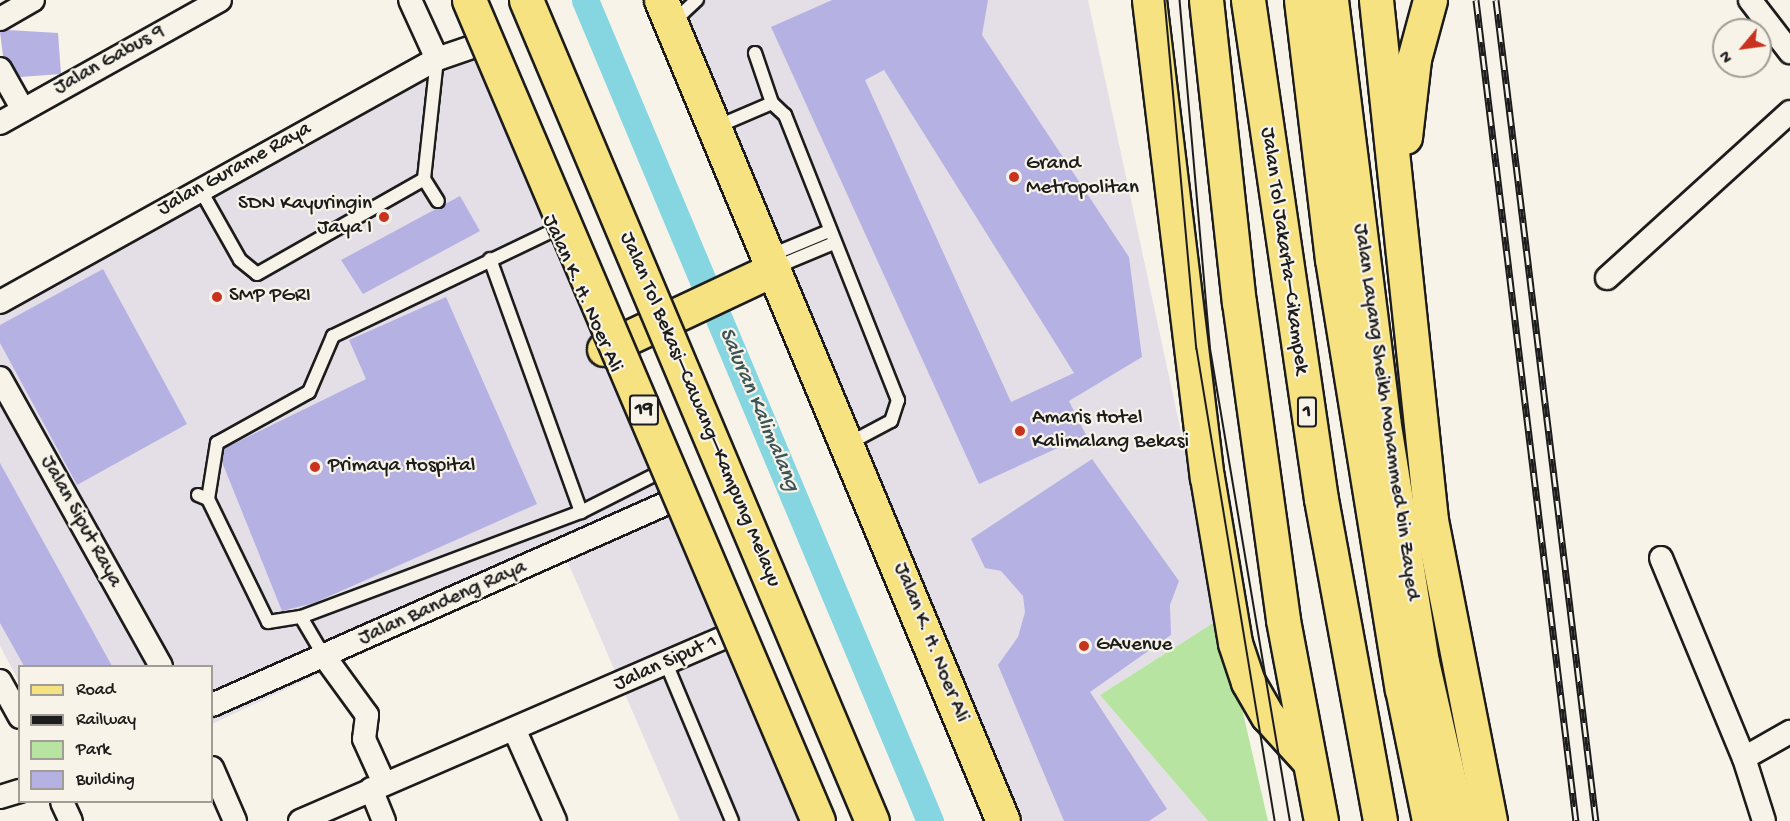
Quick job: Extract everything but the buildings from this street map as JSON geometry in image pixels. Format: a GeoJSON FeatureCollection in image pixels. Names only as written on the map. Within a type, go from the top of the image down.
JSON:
{"type":"FeatureCollection","features":[{"type":"Feature","properties":{"kind":"main road","name":"Jalan K. H. Noer Ali"},"geometry":{"type":"LineString","coordinates":[[454,0],[552,231],[668,486],[805,821]]}},
{"type":"Feature","properties":{"kind":"main road","name":"19"},"geometry":{"type":"LineString","coordinates":[[469,0],[818,821]]}},
{"type":"Feature","properties":{"kind":"main road","name":"Jalan Tol Bekasi–Cawang–Kampung Melayu"},"geometry":{"type":"LineString","coordinates":[[526,0],[872,821]]}},
{"type":"Feature","properties":{"kind":"main road"},"geometry":{"type":"LineString","coordinates":[[1149,0],[1207,477],[1235,643],[1248,682],[1268,716],[1308,760]]}},
{"type":"Feature","properties":{"kind":"main road"},"geometry":{"type":"LineString","coordinates":[[1206,0],[1239,302],[1283,620],[1321,821]]}},
{"type":"Feature","properties":{"kind":"main road","name":"Jalan Tol Jakarta–Cikampek"},"geometry":{"type":"LineString","coordinates":[[1248,0],[1320,500],[1380,821]]}},
{"type":"Feature","properties":{"kind":"main road","name":"Jalan Layang Sheikh Mohammed bin Zayed"},"geometry":{"type":"LineString","coordinates":[[1301,0],[1332,259],[1402,689],[1430,821]]}},
{"type":"Feature","properties":{"kind":"main road","name":"Jalan Layang Sheikh Mohammed bin Zayed"},"geometry":{"type":"LineString","coordinates":[[1331,0],[1384,430],[1422,662],[1458,821]]}},
{"type":"Feature","properties":{"kind":"main road"},"geometry":{"type":"LineString","coordinates":[[1376,0],[1408,324],[1431,520],[1490,821]]}},
{"type":"Feature","properties":{"kind":"main road"},"geometry":{"type":"LineString","coordinates":[[1408,324],[1405,122],[1430,0]]}},
{"type":"Feature","properties":{"kind":"main road","name":"Jalan K. H. Noer Ali"},"geometry":{"type":"LineString","coordinates":[[666,7],[715,128],[760,267],[848,444],[1003,821]]}},
{"type":"Feature","properties":{"kind":"main road"},"geometry":{"type":"LineString","coordinates":[[600,340],[760,267]]}},
{"type":"Feature","properties":{"kind":"street"},"geometry":{"type":"LineString","coordinates":[[0,19],[33,0]]}},
{"type":"Feature","properties":{"kind":"street","name":"Jalan Gabus 9"},"geometry":{"type":"LineString","coordinates":[[0,123],[220,0]]}},
{"type":"Feature","properties":{"kind":"street"},"geometry":{"type":"LineString","coordinates":[[410,0],[437,59]]}},
{"type":"Feature","properties":{"kind":"street"},"geometry":{"type":"LineString","coordinates":[[1750,0],[1790,52]]}},
{"type":"Feature","properties":{"kind":"street","name":"Jalan Gurame Raya"},"geometry":{"type":"LineString","coordinates":[[0,302],[437,59],[474,46]]}},
{"type":"Feature","properties":{"kind":"street"},"geometry":{"type":"LineString","coordinates":[[0,69],[23,110]]}},
{"type":"Feature","properties":{"kind":"street"},"geometry":{"type":"LineString","coordinates":[[1607,278],[1790,112]]}},
{"type":"Feature","properties":{"kind":"street","name":"Jalan Siput Raya"},"geometry":{"type":"LineString","coordinates":[[0,378],[160,665]]}},
{"type":"Feature","properties":{"kind":"street","name":"Jalan Bandeng Raya"},"geometry":{"type":"LineString","coordinates":[[213,705],[324,657],[668,486]]}},
{"type":"Feature","properties":{"kind":"street"},"geometry":{"type":"LineString","coordinates":[[1661,558],[1744,758],[1764,821]]}},
{"type":"Feature","properties":{"kind":"street","name":"Jalan Siput 1"},"geometry":{"type":"LineString","coordinates":[[300,821],[378,786],[515,731],[728,636]]}},
{"type":"Feature","properties":{"kind":"street"},"geometry":{"type":"LineString","coordinates":[[324,657],[367,715],[364,739],[378,786],[384,821]]}},
{"type":"Feature","properties":{"kind":"street"},"geometry":{"type":"LineString","coordinates":[[0,681],[18,713]]}},
{"type":"Feature","properties":{"kind":"street"},"geometry":{"type":"LineString","coordinates":[[515,731],[555,821]]}},
{"type":"Feature","properties":{"kind":"street"},"geometry":{"type":"LineString","coordinates":[[1744,758],[1790,732]]}},
{"type":"Feature","properties":{"kind":"street"},"geometry":{"type":"LineString","coordinates":[[213,770],[235,821]]}},
{"type":"Feature","properties":{"kind":"street"},"geometry":{"type":"LineString","coordinates":[[0,797],[18,792]]}},
{"type":"Feature","properties":{"kind":"street"},"geometry":{"type":"LineString","coordinates":[[63,803],[71,821]]}},
{"type":"Feature","properties":{"kind":"lane"},"geometry":{"type":"LineString","coordinates":[[666,7],[697,0]]}},
{"type":"Feature","properties":{"kind":"lane"},"geometry":{"type":"LineString","coordinates":[[755,53],[772,103],[785,115],[829,231],[898,400],[891,421],[848,444]]}},
{"type":"Feature","properties":{"kind":"lane"},"geometry":{"type":"LineString","coordinates":[[437,59],[424,179],[438,201]]}},
{"type":"Feature","properties":{"kind":"lane"},"geometry":{"type":"LineString","coordinates":[[715,128],[772,103]]}},
{"type":"Feature","properties":{"kind":"lane"},"geometry":{"type":"LineString","coordinates":[[200,189],[240,260],[257,274],[424,179]]}},
{"type":"Feature","properties":{"kind":"lane"},"geometry":{"type":"LineString","coordinates":[[552,231],[490,258],[333,336],[309,392],[217,443],[203,497],[268,622],[301,617],[581,512],[668,486]]}},
{"type":"Feature","properties":{"kind":"lane"},"geometry":{"type":"LineString","coordinates":[[760,267],[829,231]]}},
{"type":"Feature","properties":{"kind":"lane"},"geometry":{"type":"LineString","coordinates":[[760,267],[834,243]]}},
{"type":"Feature","properties":{"kind":"lane"},"geometry":{"type":"LineString","coordinates":[[490,258],[581,512]]}},
{"type":"Feature","properties":{"kind":"lane"},"geometry":{"type":"LineString","coordinates":[[301,617],[324,657]]}},
{"type":"Feature","properties":{"kind":"lane"},"geometry":{"type":"LineString","coordinates":[[666,663],[732,821]]}},
{"type":"Feature","properties":{"kind":"shaded area"},"geometry":{"type":"Polygon","coordinates":[[[673,0],[1088,0],[1221,618],[1100,695],[1208,821],[1024,821],[673,0]]]}},
{"type":"Feature","properties":{"kind":"shaded area"},"geometry":{"type":"Polygon","coordinates":[[[474,46],[805,821],[680,821],[566,558],[213,724],[213,665],[18,665],[18,680],[0,646],[0,303],[474,46]]]}},
{"type":"Feature","properties":{"kind":"green space"},"geometry":{"type":"Polygon","coordinates":[[[1221,618],[1268,821],[1208,821],[1100,695],[1221,618]]]}},
{"type":"Feature","properties":{"kind":"waterway","name":"Saluran Kalimalang"},"geometry":{"type":"LineString","coordinates":[[585,0],[930,821]]}},
{"type":"Feature","properties":{"kind":"tram line"},"geometry":{"type":"LineString","coordinates":[[1165,0],[1197,349],[1275,821]]}},
{"type":"Feature","properties":{"kind":"tram line"},"geometry":{"type":"LineString","coordinates":[[1180,0],[1210,346],[1290,821]]}},
{"type":"Feature","properties":{"kind":"railway"},"geometry":{"type":"LineString","coordinates":[[1476,0],[1576,821]]}},
{"type":"Feature","properties":{"kind":"railway"},"geometry":{"type":"LineString","coordinates":[[1496,0],[1596,821]]}},
{"type":"Feature","properties":{"kind":"place","name":"Grand Metropolitan"},"geometry":{"type":"Point","coordinates":[1014,177]}},
{"type":"Feature","properties":{"kind":"place","name":"SDN Kayuringin Jaya I"},"geometry":{"type":"Point","coordinates":[384,217]}},
{"type":"Feature","properties":{"kind":"place","name":"SMP PGRI"},"geometry":{"type":"Point","coordinates":[217,297]}},
{"type":"Feature","properties":{"kind":"place","name":"Amaris Hotel Kalimalang Bekasi"},"geometry":{"type":"Point","coordinates":[1020,431]}},
{"type":"Feature","properties":{"kind":"place","name":"Primaya Hospital"},"geometry":{"type":"Point","coordinates":[315,467]}},
{"type":"Feature","properties":{"kind":"place","name":"GAvenue"},"geometry":{"type":"Point","coordinates":[1084,646]}}]}
